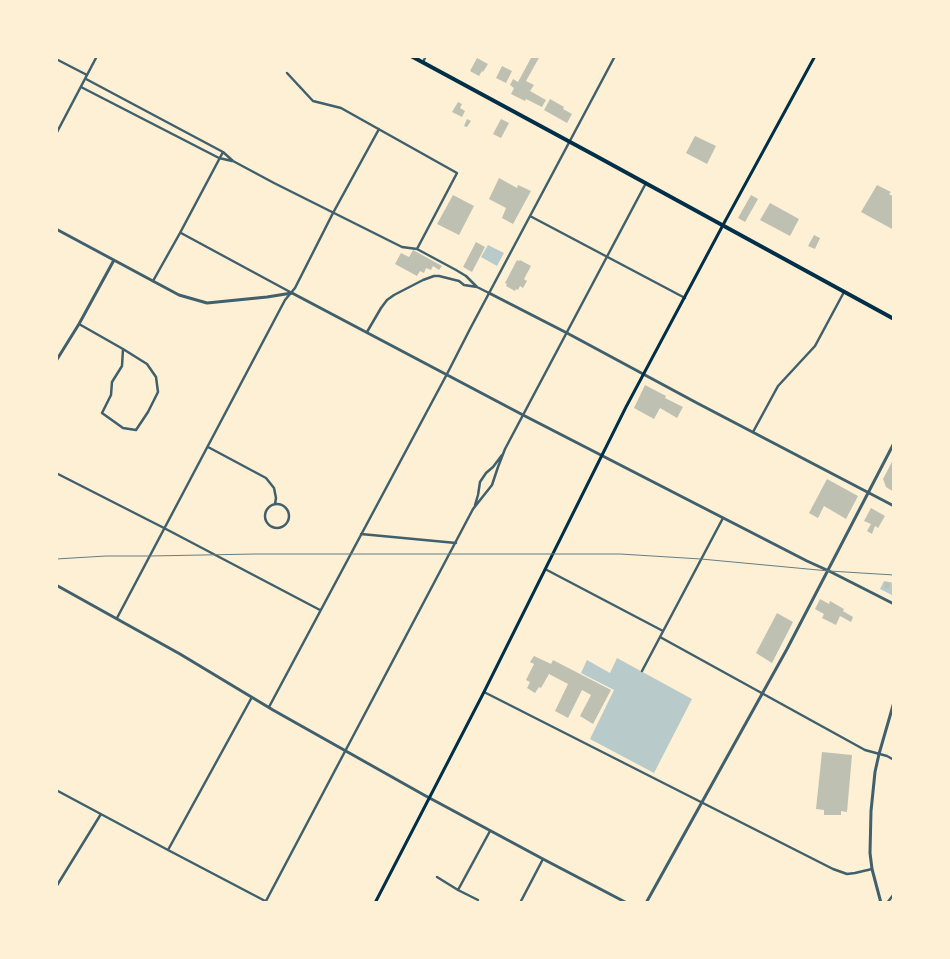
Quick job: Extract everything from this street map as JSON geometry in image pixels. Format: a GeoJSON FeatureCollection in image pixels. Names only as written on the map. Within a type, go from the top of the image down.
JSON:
{"type":"FeatureCollection","features":[{"type":"Feature","properties":{"kind":"main road"},"geometry":{"type":"LineString","coordinates":[[411,56],[894,319]]}},
{"type":"Feature","properties":{"kind":"main road"},"geometry":{"type":"LineString","coordinates":[[375,903],[484,692],[644,374],[815,56]]}},
{"type":"Feature","properties":{"kind":"street"},"geometry":{"type":"LineString","coordinates":[[56,134],[97,56]]}},
{"type":"Feature","properties":{"kind":"street"},"geometry":{"type":"LineString","coordinates":[[423,62],[426,56]]}},
{"type":"Feature","properties":{"kind":"street"},"geometry":{"type":"LineString","coordinates":[[269,707],[615,56]]}},
{"type":"Feature","properties":{"kind":"street"},"geometry":{"type":"LineString","coordinates":[[56,59],[223,152],[233,161],[402,247],[417,249],[466,276],[477,287]]}},
{"type":"Feature","properties":{"kind":"street"},"geometry":{"type":"LineString","coordinates":[[287,72],[313,101],[341,108],[457,173],[417,249]]}},
{"type":"Feature","properties":{"kind":"street"},"geometry":{"type":"LineString","coordinates":[[82,87],[220,158],[233,161]]}},
{"type":"Feature","properties":{"kind":"street"},"geometry":{"type":"LineString","coordinates":[[117,618],[285,300],[292,293],[333,212],[379,129]]}},
{"type":"Feature","properties":{"kind":"street"},"geometry":{"type":"LineString","coordinates":[[153,281],[223,152]]}},
{"type":"Feature","properties":{"kind":"street"},"geometry":{"type":"LineString","coordinates":[[56,790],[268,902],[456,543],[473,509],[479,492],[480,482],[505,449],[646,183]]}},
{"type":"Feature","properties":{"kind":"street"},"geometry":{"type":"LineString","coordinates":[[530,216],[685,298]]}},
{"type":"Feature","properties":{"kind":"street"},"geometry":{"type":"LineString","coordinates":[[56,229],[179,295],[207,303],[267,298],[292,293]]}},
{"type":"Feature","properties":{"kind":"street"},"geometry":{"type":"LineString","coordinates":[[180,233],[523,416],[807,562],[829,570],[894,604]]}},
{"type":"Feature","properties":{"kind":"street"},"geometry":{"type":"LineString","coordinates":[[56,362],[114,260]]}},
{"type":"Feature","properties":{"kind":"street"},"geometry":{"type":"LineString","coordinates":[[459,281],[463,275]]}},
{"type":"Feature","properties":{"kind":"street"},"geometry":{"type":"LineString","coordinates":[[367,332],[381,308],[394,295],[422,280],[434,276],[459,281],[464,285],[477,287],[567,333],[894,506]]}},
{"type":"Feature","properties":{"kind":"street"},"geometry":{"type":"LineString","coordinates":[[753,432],[778,386],[815,346],[844,292]]}},
{"type":"Feature","properties":{"kind":"street"},"geometry":{"type":"LineString","coordinates":[[79,324],[123,349],[147,364],[156,377],[158,392],[136,430],[123,428],[102,413],[111,395],[112,382],[122,366],[123,349]]}},
{"type":"Feature","properties":{"kind":"street"},"geometry":{"type":"LineString","coordinates":[[646,903],[829,570],[894,443]]}},
{"type":"Feature","properties":{"kind":"street"},"geometry":{"type":"LineString","coordinates":[[208,448],[266,478],[274,488],[276,498],[275,504],[266,512],[266,520],[270,526],[282,528],[289,519],[288,511],[282,505],[275,504]]}},
{"type":"Feature","properties":{"kind":"street"},"geometry":{"type":"LineString","coordinates":[[473,509],[492,485],[505,449]]}},
{"type":"Feature","properties":{"kind":"street"},"geometry":{"type":"LineString","coordinates":[[488,471],[492,471],[495,475]]}},
{"type":"Feature","properties":{"kind":"street"},"geometry":{"type":"LineString","coordinates":[[56,473],[320,610]]}},
{"type":"Feature","properties":{"kind":"street"},"geometry":{"type":"LineString","coordinates":[[479,492],[484,495]]}},
{"type":"Feature","properties":{"kind":"street"},"geometry":{"type":"LineString","coordinates":[[642,671],[723,518]]}},
{"type":"Feature","properties":{"kind":"street"},"geometry":{"type":"LineString","coordinates":[[361,534],[456,543]]}},
{"type":"Feature","properties":{"kind":"street"},"geometry":{"type":"LineString","coordinates":[[545,569],[663,631]]}},
{"type":"Feature","properties":{"kind":"street"},"geometry":{"type":"LineString","coordinates":[[56,585],[490,831],[627,903]]}},
{"type":"Feature","properties":{"kind":"street"},"geometry":{"type":"LineString","coordinates":[[660,637],[865,750],[894,760]]}},
{"type":"Feature","properties":{"kind":"street"},"geometry":{"type":"LineString","coordinates":[[484,692],[841,872],[847,874],[872,869]]}},
{"type":"Feature","properties":{"kind":"street"},"geometry":{"type":"LineString","coordinates":[[168,850],[252,697]]}},
{"type":"Feature","properties":{"kind":"street"},"geometry":{"type":"LineString","coordinates":[[881,903],[870,853],[871,811],[875,772],[894,702]]}},
{"type":"Feature","properties":{"kind":"street"},"geometry":{"type":"LineString","coordinates":[[56,888],[101,814]]}},
{"type":"Feature","properties":{"kind":"street"},"geometry":{"type":"LineString","coordinates":[[458,890],[490,831]]}},
{"type":"Feature","properties":{"kind":"street"},"geometry":{"type":"LineString","coordinates":[[520,903],[542,859]]}},
{"type":"Feature","properties":{"kind":"street"},"geometry":{"type":"LineString","coordinates":[[438,877],[478,900]]}},
{"type":"Feature","properties":{"kind":"street"},"geometry":{"type":"LineString","coordinates":[[887,903],[894,894]]}},
{"type":"Feature","properties":{"kind":"shaded area"},"geometry":{"type":"Polygon","coordinates":[[[488,245],[504,253],[497,266],[481,257],[488,245]]]}},
{"type":"Feature","properties":{"kind":"shaded area"},"geometry":{"type":"Polygon","coordinates":[[[884,581],[894,583],[894,596],[880,589],[884,581]]]}},
{"type":"Feature","properties":{"kind":"shaded area"},"geometry":{"type":"Polygon","coordinates":[[[617,658],[692,699],[654,773],[590,739],[614,690],[581,673],[587,660],[610,673],[617,658]]]}},
{"type":"Feature","properties":{"kind":"building"},"geometry":{"type":"Polygon","coordinates":[[[532,56],[540,56],[526,81],[534,85],[530,91],[546,100],[542,107],[511,94],[514,88],[510,85],[513,79],[518,82],[532,56]]]}},
{"type":"Feature","properties":{"kind":"building"},"geometry":{"type":"Polygon","coordinates":[[[477,58],[488,64],[479,76],[470,71],[477,58]]]}},
{"type":"Feature","properties":{"kind":"building"},"geometry":{"type":"Polygon","coordinates":[[[502,66],[512,71],[506,83],[496,78],[502,66]]]}},
{"type":"Feature","properties":{"kind":"building"},"geometry":{"type":"Polygon","coordinates":[[[550,99],[572,114],[567,123],[544,110],[550,99]]]}},
{"type":"Feature","properties":{"kind":"building"},"geometry":{"type":"Polygon","coordinates":[[[458,102],[462,104],[460,108],[465,111],[462,117],[452,112],[458,102]]]}},
{"type":"Feature","properties":{"kind":"building"},"geometry":{"type":"Polygon","coordinates":[[[467,119],[471,121],[467,127],[464,126],[467,119]]]}},
{"type":"Feature","properties":{"kind":"building"},"geometry":{"type":"Polygon","coordinates":[[[501,119],[509,123],[501,138],[493,134],[501,119]]]}},
{"type":"Feature","properties":{"kind":"building"},"geometry":{"type":"Polygon","coordinates":[[[695,136],[716,146],[707,164],[686,153],[695,136]]]}},
{"type":"Feature","properties":{"kind":"building"},"geometry":{"type":"Polygon","coordinates":[[[499,178],[517,188],[518,185],[531,191],[513,224],[502,218],[506,208],[489,199],[499,178]]]}},
{"type":"Feature","properties":{"kind":"building"},"geometry":{"type":"Polygon","coordinates":[[[877,185],[891,192],[889,194],[894,197],[894,230],[861,212],[877,185]]]}},
{"type":"Feature","properties":{"kind":"building"},"geometry":{"type":"Polygon","coordinates":[[[453,195],[474,206],[459,235],[437,224],[453,195]]]}},
{"type":"Feature","properties":{"kind":"building"},"geometry":{"type":"Polygon","coordinates":[[[751,195],[758,199],[745,222],[738,218],[751,195]]]}},
{"type":"Feature","properties":{"kind":"building"},"geometry":{"type":"Polygon","coordinates":[[[770,203],[799,219],[790,236],[760,220],[770,203]]]}},
{"type":"Feature","properties":{"kind":"building"},"geometry":{"type":"Polygon","coordinates":[[[814,235],[820,238],[815,249],[808,246],[814,235]]]}},
{"type":"Feature","properties":{"kind":"building"},"geometry":{"type":"Polygon","coordinates":[[[476,242],[485,247],[472,272],[463,267],[476,242]]]}},
{"type":"Feature","properties":{"kind":"building"},"geometry":{"type":"Polygon","coordinates":[[[413,250],[442,266],[439,270],[433,266],[431,270],[426,268],[424,273],[420,271],[417,276],[395,264],[401,253],[409,257],[413,250]]]}},
{"type":"Feature","properties":{"kind":"building"},"geometry":{"type":"Polygon","coordinates":[[[517,260],[531,266],[524,279],[527,281],[523,288],[520,286],[515,291],[506,286],[507,284],[505,283],[517,260]]]}},
{"type":"Feature","properties":{"kind":"building"},"geometry":{"type":"Polygon","coordinates":[[[645,385],[683,407],[677,418],[660,408],[654,419],[634,408],[645,385]]]}},
{"type":"Feature","properties":{"kind":"building"},"geometry":{"type":"Polygon","coordinates":[[[894,458],[894,492],[886,487],[883,479],[894,458]]]}},
{"type":"Feature","properties":{"kind":"building"},"geometry":{"type":"Polygon","coordinates":[[[827,479],[858,496],[846,519],[824,506],[818,518],[809,513],[827,479]]]}},
{"type":"Feature","properties":{"kind":"building"},"geometry":{"type":"Polygon","coordinates":[[[871,508],[885,516],[878,528],[875,526],[872,534],[867,531],[871,524],[864,521],[871,508]]]}},
{"type":"Feature","properties":{"kind":"building"},"geometry":{"type":"Polygon","coordinates":[[[886,582],[890,584],[888,589],[884,587],[886,582]]]}},
{"type":"Feature","properties":{"kind":"building"},"geometry":{"type":"Polygon","coordinates":[[[820,599],[829,604],[830,601],[844,609],[843,611],[853,617],[851,622],[840,616],[836,625],[822,618],[824,614],[815,609],[820,599]]]}},
{"type":"Feature","properties":{"kind":"building"},"geometry":{"type":"Polygon","coordinates":[[[777,613],[793,622],[772,663],[756,653],[777,613]]]}},
{"type":"Feature","properties":{"kind":"building"},"geometry":{"type":"Polygon","coordinates":[[[534,656],[551,664],[553,660],[611,690],[593,724],[580,716],[591,695],[582,690],[568,718],[555,711],[568,684],[549,674],[541,688],[539,687],[535,693],[527,688],[530,682],[526,680],[534,664],[530,662],[534,656]]]}},
{"type":"Feature","properties":{"kind":"building"},"geometry":{"type":"Polygon","coordinates":[[[822,752],[852,755],[847,812],[841,811],[841,815],[824,815],[824,810],[816,809],[822,752]]]}},
{"type":"Feature","properties":{"kind":"railway"},"geometry":{"type":"LineString","coordinates":[[56,559],[106,556],[255,554],[620,554],[894,575]]}}]}
